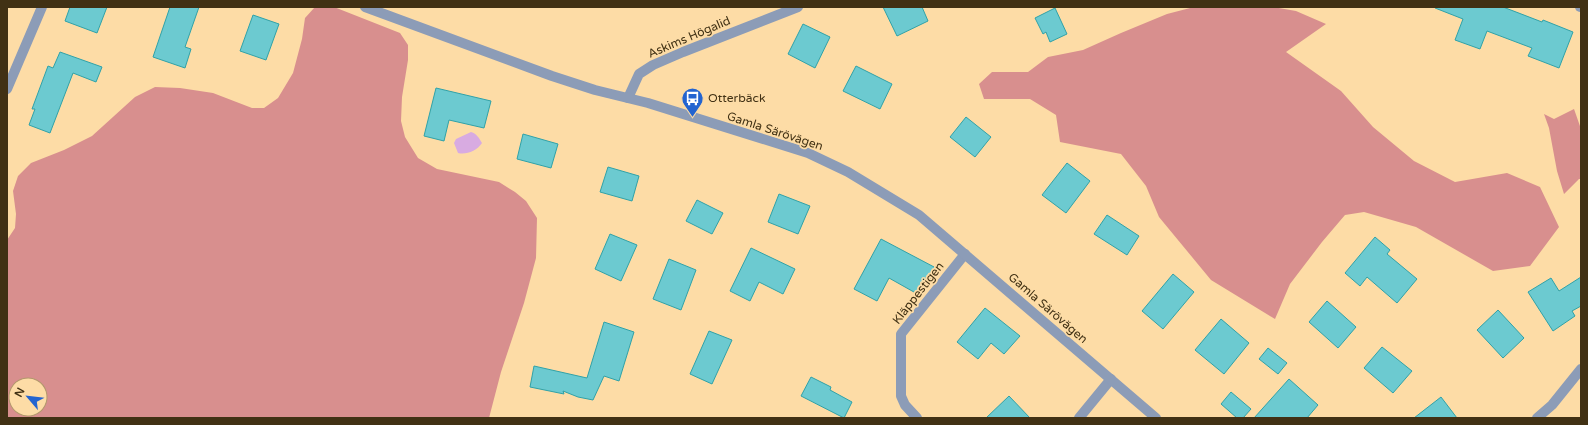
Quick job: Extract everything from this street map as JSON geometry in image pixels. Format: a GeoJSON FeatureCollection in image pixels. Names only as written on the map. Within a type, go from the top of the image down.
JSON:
{"type":"FeatureCollection","features":[{"type":"Feature","properties":{"kind":"street"},"geometry":{"type":"LineString","coordinates":[[7,89],[42,7]]}},
{"type":"Feature","properties":{"kind":"street","name":"Gamla Särövägen"},"geometry":{"type":"LineString","coordinates":[[365,7],[552,76],[648,103],[808,153],[848,172],[919,215],[1156,418]]}},
{"type":"Feature","properties":{"kind":"street","name":"Askims Högalid"},"geometry":{"type":"LineString","coordinates":[[628,98],[639,74],[653,65],[798,7]]}},
{"type":"Feature","properties":{"kind":"street","name":"Kläppestigen"},"geometry":{"type":"LineString","coordinates":[[917,418],[906,405],[901,396],[901,334],[966,254]]}},
{"type":"Feature","properties":{"kind":"street"},"geometry":{"type":"LineString","coordinates":[[1537,418],[1552,405],[1581,370]]}},
{"type":"Feature","properties":{"kind":"street"},"geometry":{"type":"LineString","coordinates":[[1078,418],[1111,379]]}},
{"type":"Feature","properties":{"kind":"shaded area"},"geometry":{"type":"Polygon","coordinates":[[[315,7],[334,7],[400,33],[408,45],[408,60],[402,97],[401,121],[405,137],[418,158],[437,169],[499,182],[526,201],[537,218],[536,258],[524,303],[501,372],[489,418],[7,418],[7,240],[15,228],[16,214],[13,191],[18,176],[31,163],[64,150],[92,136],[135,97],[155,87],[180,88],[213,93],[252,108],[264,108],[278,98],[293,73],[302,39],[305,18],[315,7]]]}},
{"type":"Feature","properties":{"kind":"shaded area"},"geometry":{"type":"Polygon","coordinates":[[[1194,7],[1273,7],[1296,11],[1326,24],[1286,52],[1341,91],[1373,127],[1414,161],[1455,182],[1507,173],[1540,187],[1559,227],[1530,266],[1493,271],[1416,227],[1364,212],[1345,215],[1290,284],[1275,319],[1211,280],[1159,217],[1146,186],[1121,154],[1060,142],[1056,115],[1030,99],[984,99],[979,84],[992,72],[1028,72],[1048,57],[1083,50],[1167,14],[1194,7]]]}},
{"type":"Feature","properties":{"kind":"shaded area"},"geometry":{"type":"Polygon","coordinates":[[[1574,109],[1581,129],[1581,179],[1579,179],[1564,194],[1557,171],[1549,128],[1544,114],[1554,119],[1574,109]]]}},
{"type":"Feature","properties":{"kind":"shaded area"},"geometry":{"type":"Polygon","coordinates":[[[471,132],[479,138],[482,143],[471,152],[458,153],[454,143],[456,139],[471,132]]]}},
{"type":"Feature","properties":{"kind":"building"},"geometry":{"type":"Polygon","coordinates":[[[70,7],[107,7],[97,33],[65,21],[70,7]]]}},
{"type":"Feature","properties":{"kind":"building"},"geometry":{"type":"Polygon","coordinates":[[[170,7],[199,7],[185,47],[191,49],[185,68],[153,57],[170,7]]]}},
{"type":"Feature","properties":{"kind":"building"},"geometry":{"type":"Polygon","coordinates":[[[883,7],[922,7],[928,21],[897,36],[883,7]]]}},
{"type":"Feature","properties":{"kind":"building"},"geometry":{"type":"Polygon","coordinates":[[[1435,7],[1503,7],[1542,22],[1543,20],[1573,32],[1559,68],[1528,56],[1532,48],[1487,31],[1480,49],[1455,40],[1463,19],[1435,7]]]}},
{"type":"Feature","properties":{"kind":"building"},"geometry":{"type":"Polygon","coordinates":[[[1055,8],[1067,34],[1050,42],[1046,32],[1043,34],[1035,18],[1055,8]]]}},
{"type":"Feature","properties":{"kind":"building"},"geometry":{"type":"Polygon","coordinates":[[[253,15],[279,24],[266,60],[240,51],[253,15]]]}},
{"type":"Feature","properties":{"kind":"building"},"geometry":{"type":"Polygon","coordinates":[[[803,24],[830,37],[815,68],[788,54],[803,24]]]}},
{"type":"Feature","properties":{"kind":"building"},"geometry":{"type":"Polygon","coordinates":[[[60,52],[102,67],[96,82],[73,73],[50,133],[29,125],[35,109],[32,109],[48,66],[53,68],[60,52]]]}},
{"type":"Feature","properties":{"kind":"building"},"geometry":{"type":"Polygon","coordinates":[[[856,66],[892,84],[880,109],[843,91],[856,66]]]}},
{"type":"Feature","properties":{"kind":"building"},"geometry":{"type":"Polygon","coordinates":[[[436,88],[491,101],[484,128],[449,120],[444,141],[424,136],[436,88]]]}},
{"type":"Feature","properties":{"kind":"building"},"geometry":{"type":"Polygon","coordinates":[[[966,117],[991,137],[975,157],[950,137],[966,117]]]}},
{"type":"Feature","properties":{"kind":"building"},"geometry":{"type":"Polygon","coordinates":[[[523,134],[558,144],[551,168],[517,159],[523,134]]]}},
{"type":"Feature","properties":{"kind":"building"},"geometry":{"type":"Polygon","coordinates":[[[1067,163],[1090,181],[1066,213],[1042,195],[1067,163]]]}},
{"type":"Feature","properties":{"kind":"building"},"geometry":{"type":"Polygon","coordinates":[[[608,167],[639,176],[632,201],[600,192],[608,167]]]}},
{"type":"Feature","properties":{"kind":"building"},"geometry":{"type":"Polygon","coordinates":[[[779,194],[810,206],[798,234],[768,222],[779,194]]]}},
{"type":"Feature","properties":{"kind":"building"},"geometry":{"type":"Polygon","coordinates":[[[697,200],[723,213],[712,234],[686,221],[697,200]]]}},
{"type":"Feature","properties":{"kind":"building"},"geometry":{"type":"Polygon","coordinates":[[[1107,215],[1139,236],[1127,255],[1094,234],[1107,215]]]}},
{"type":"Feature","properties":{"kind":"building"},"geometry":{"type":"Polygon","coordinates":[[[610,234],[637,245],[621,281],[595,269],[610,234]]]}},
{"type":"Feature","properties":{"kind":"building"},"geometry":{"type":"Polygon","coordinates":[[[1375,237],[1390,250],[1387,254],[1417,279],[1397,303],[1367,277],[1360,286],[1345,273],[1375,237]]]}},
{"type":"Feature","properties":{"kind":"building"},"geometry":{"type":"Polygon","coordinates":[[[881,239],[936,268],[921,296],[889,278],[877,301],[854,289],[881,239]]]}},
{"type":"Feature","properties":{"kind":"building"},"geometry":{"type":"Polygon","coordinates":[[[751,248],[795,269],[783,294],[759,282],[750,301],[730,291],[751,248]]]}},
{"type":"Feature","properties":{"kind":"building"},"geometry":{"type":"Polygon","coordinates":[[[669,259],[696,270],[681,310],[653,299],[669,259]]]}},
{"type":"Feature","properties":{"kind":"building"},"geometry":{"type":"Polygon","coordinates":[[[1173,274],[1194,292],[1163,329],[1142,311],[1173,274]]]}},
{"type":"Feature","properties":{"kind":"building"},"geometry":{"type":"Polygon","coordinates":[[[1581,277],[1581,306],[1572,311],[1575,316],[1553,331],[1528,292],[1551,278],[1559,291],[1581,277]]]}},
{"type":"Feature","properties":{"kind":"building"},"geometry":{"type":"Polygon","coordinates":[[[1327,301],[1356,327],[1338,348],[1309,322],[1327,301]]]}},
{"type":"Feature","properties":{"kind":"building"},"geometry":{"type":"Polygon","coordinates":[[[985,308],[1020,336],[1004,354],[991,343],[978,359],[957,342],[985,308]]]}},
{"type":"Feature","properties":{"kind":"building"},"geometry":{"type":"Polygon","coordinates":[[[1498,310],[1524,338],[1503,358],[1477,330],[1498,310]]]}},
{"type":"Feature","properties":{"kind":"building"},"geometry":{"type":"Polygon","coordinates":[[[1221,319],[1249,343],[1224,374],[1195,350],[1221,319]]]}},
{"type":"Feature","properties":{"kind":"building"},"geometry":{"type":"Polygon","coordinates":[[[604,322],[634,332],[619,381],[604,376],[593,400],[578,397],[563,391],[564,394],[530,387],[534,366],[587,378],[604,322]]]}},
{"type":"Feature","properties":{"kind":"building"},"geometry":{"type":"Polygon","coordinates":[[[709,331],[732,340],[712,384],[690,374],[709,331]]]}},
{"type":"Feature","properties":{"kind":"building"},"geometry":{"type":"Polygon","coordinates":[[[1382,347],[1412,371],[1393,393],[1364,368],[1382,347]]]}},
{"type":"Feature","properties":{"kind":"building"},"geometry":{"type":"Polygon","coordinates":[[[1268,348],[1287,363],[1278,374],[1259,359],[1268,348]]]}},
{"type":"Feature","properties":{"kind":"building"},"geometry":{"type":"Polygon","coordinates":[[[811,377],[831,387],[830,390],[852,402],[844,418],[801,396],[811,377]]]}},
{"type":"Feature","properties":{"kind":"building"},"geometry":{"type":"Polygon","coordinates":[[[1289,379],[1318,405],[1307,418],[1254,418],[1289,379]]]}},
{"type":"Feature","properties":{"kind":"building"},"geometry":{"type":"Polygon","coordinates":[[[1231,392],[1251,409],[1243,418],[1237,418],[1221,404],[1231,392]]]}},
{"type":"Feature","properties":{"kind":"building"},"geometry":{"type":"Polygon","coordinates":[[[1009,396],[1030,418],[986,418],[1009,396]]]}},
{"type":"Feature","properties":{"kind":"building"},"geometry":{"type":"Polygon","coordinates":[[[1441,397],[1457,418],[1414,418],[1441,397]]]}},
{"type":"Feature","properties":{"kind":"place","name":"Otterbäck"},"geometry":{"type":"Point","coordinates":[693,118]}}]}
